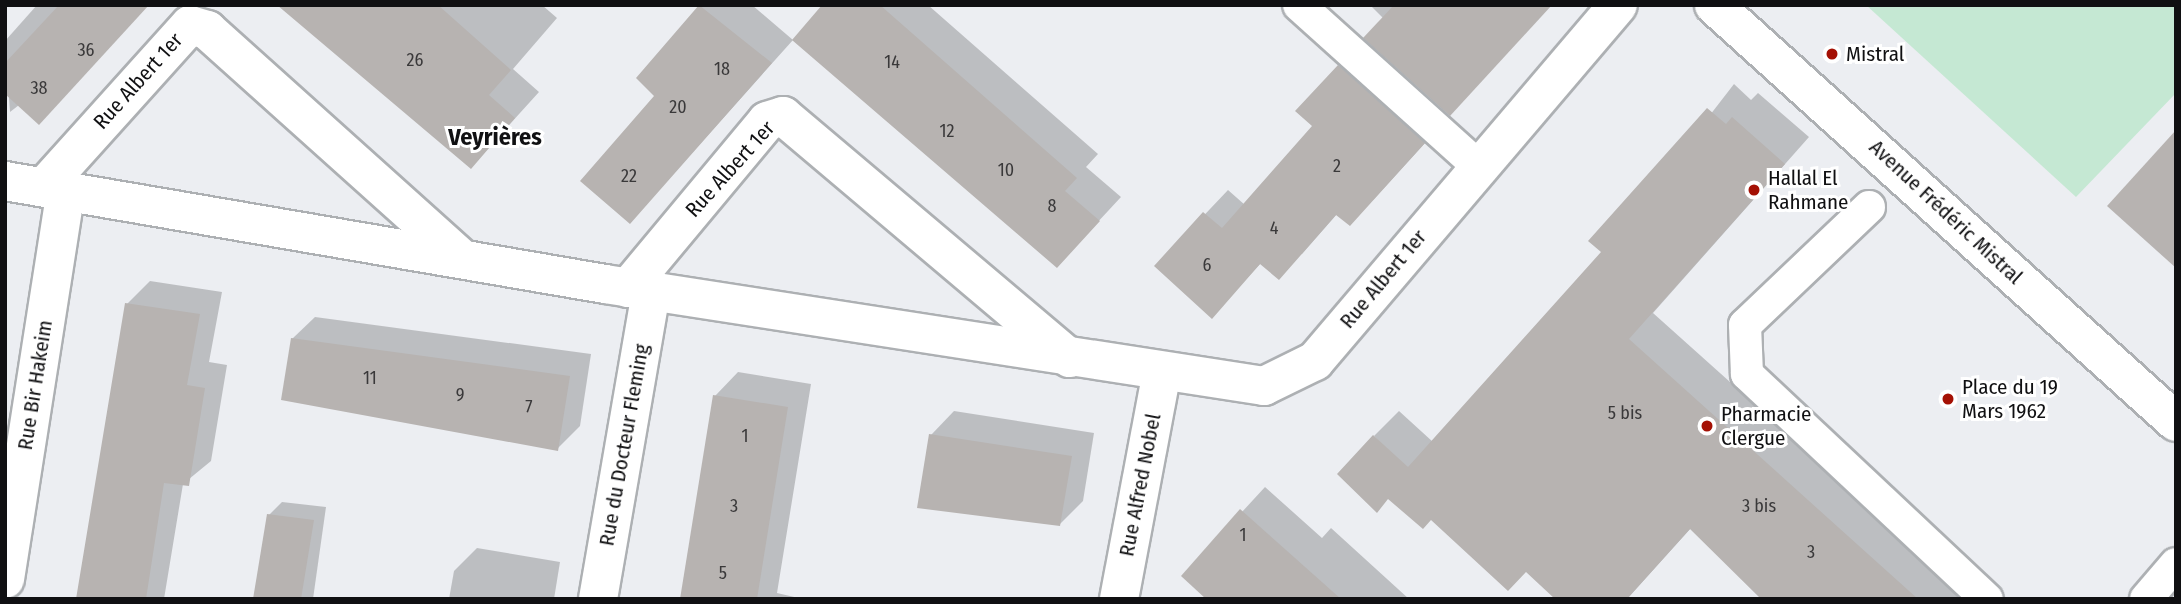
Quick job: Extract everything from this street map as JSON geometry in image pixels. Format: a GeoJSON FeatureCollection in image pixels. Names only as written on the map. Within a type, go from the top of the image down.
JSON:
{"type":"FeatureCollection","features":[{"type":"Feature","properties":{"kind":"street","name":"Rue Albert 1er"},"geometry":{"type":"LineString","coordinates":[[5,181],[640,290],[1264,386],[1315,360],[1618,5]]}},
{"type":"Feature","properties":{"kind":"street","name":"Avenue Frédéric Mistral"},"geometry":{"type":"LineString","coordinates":[[1714,5],[2176,422]]}},
{"type":"Feature","properties":{"kind":"street","name":"Rue Albert 1er"},"geometry":{"type":"LineString","coordinates":[[55,189],[190,25],[207,30],[462,259]]}},
{"type":"Feature","properties":{"kind":"street","name":"Rue Albert 1er"},"geometry":{"type":"LineString","coordinates":[[640,290],[767,121],[783,116],[1069,358]]}},
{"type":"Feature","properties":{"kind":"street","name":"Rue Bir Hakeim"},"geometry":{"type":"LineString","coordinates":[[5,579],[55,189]]}},
{"type":"Feature","properties":{"kind":"street","name":"Rue du Docteur Fleming"},"geometry":{"type":"LineString","coordinates":[[598,599],[640,290]]}},
{"type":"Feature","properties":{"kind":"street","name":"Rue Alfred Nobel"},"geometry":{"type":"LineString","coordinates":[[1119,599],[1162,372]]}},
{"type":"Feature","properties":{"kind":"lane"},"geometry":{"type":"LineString","coordinates":[[1299,5],[1478,166]]}},
{"type":"Feature","properties":{"kind":"lane"},"geometry":{"type":"LineString","coordinates":[[1869,207],[1745,325],[1747,374],[1987,599]]}},
{"type":"Feature","properties":{"kind":"lane"},"geometry":{"type":"LineString","coordinates":[[2146,599],[2176,564]]}},
{"type":"Feature","properties":{"kind":"green space"},"geometry":{"type":"Polygon","coordinates":[[[1866,5],[2176,5],[2176,93],[2076,197],[1866,5]]]}},
{"type":"Feature","properties":{"kind":"building"},"geometry":{"type":"Polygon","coordinates":[[[59,5],[149,5],[39,125],[5,94],[5,63],[59,5]]]}},
{"type":"Feature","properties":{"kind":"building"},"geometry":{"type":"Polygon","coordinates":[[[277,5],[438,5],[511,70],[489,95],[515,118],[471,169],[277,5]]]}},
{"type":"Feature","properties":{"kind":"building"},"geometry":{"type":"Polygon","coordinates":[[[699,5],[772,63],[630,224],[580,181],[654,96],[636,78],[699,5]]]}},
{"type":"Feature","properties":{"kind":"building"},"geometry":{"type":"Polygon","coordinates":[[[822,5],[880,5],[1077,178],[1065,191],[1100,221],[1057,268],[792,40],[822,5]]]}},
{"type":"Feature","properties":{"kind":"building"},"geometry":{"type":"Polygon","coordinates":[[[1394,5],[1552,5],[1450,116],[1363,38],[1394,5]]]}},
{"type":"Feature","properties":{"kind":"building"},"geometry":{"type":"Polygon","coordinates":[[[1338,65],[1425,143],[1350,226],[1336,215],[1279,280],[1260,264],[1212,319],[1154,266],[1203,212],[1222,228],[1312,126],[1295,111],[1338,65]]]}},
{"type":"Feature","properties":{"kind":"building"},"geometry":{"type":"Polygon","coordinates":[[[1707,108],[1726,124],[1732,117],[1785,164],[1629,339],[1918,599],[1761,599],[1690,529],[1627,599],[1555,599],[1526,572],[1508,591],[1431,520],[1423,529],[1388,499],[1377,513],[1337,474],[1373,435],[1408,467],[1601,252],[1588,241],[1707,108]]]}},
{"type":"Feature","properties":{"kind":"building"},"geometry":{"type":"Polygon","coordinates":[[[2176,130],[2176,268],[2107,206],[2176,130]]]}},
{"type":"Feature","properties":{"kind":"building"},"geometry":{"type":"Polygon","coordinates":[[[125,303],[200,314],[187,385],[205,388],[189,486],[164,483],[146,599],[76,599],[125,303]]]}},
{"type":"Feature","properties":{"kind":"building"},"geometry":{"type":"Polygon","coordinates":[[[291,338],[570,376],[558,451],[281,400],[291,338]]]}},
{"type":"Feature","properties":{"kind":"building"},"geometry":{"type":"Polygon","coordinates":[[[713,395],[788,407],[757,599],[680,599],[713,395]]]}},
{"type":"Feature","properties":{"kind":"building"},"geometry":{"type":"Polygon","coordinates":[[[929,434],[1072,456],[1060,526],[917,508],[929,434]]]}},
{"type":"Feature","properties":{"kind":"building"},"geometry":{"type":"Polygon","coordinates":[[[1240,509],[1341,599],[1206,599],[1181,576],[1240,509]]]}},
{"type":"Feature","properties":{"kind":"building"},"geometry":{"type":"Polygon","coordinates":[[[267,514],[314,520],[301,599],[253,599],[267,514]]]}},
{"type":"Feature","properties":{"kind":"place","name":"Mistral"},"geometry":{"type":"Point","coordinates":[1832,54]}},
{"type":"Feature","properties":{"kind":"place","name":"Hallal El Rahmane"},"geometry":{"type":"Point","coordinates":[1754,190]}},
{"type":"Feature","properties":{"kind":"place","name":"Place du 19 Mars 1962"},"geometry":{"type":"Point","coordinates":[1948,399]}},
{"type":"Feature","properties":{"kind":"place","name":"Pharmacie Clergue"},"geometry":{"type":"Point","coordinates":[1707,426]}},
{"type":"Feature","properties":{"kind":"district","name":"Veyrières"},"geometry":{"type":"Point","coordinates":[495,138]}}]}
